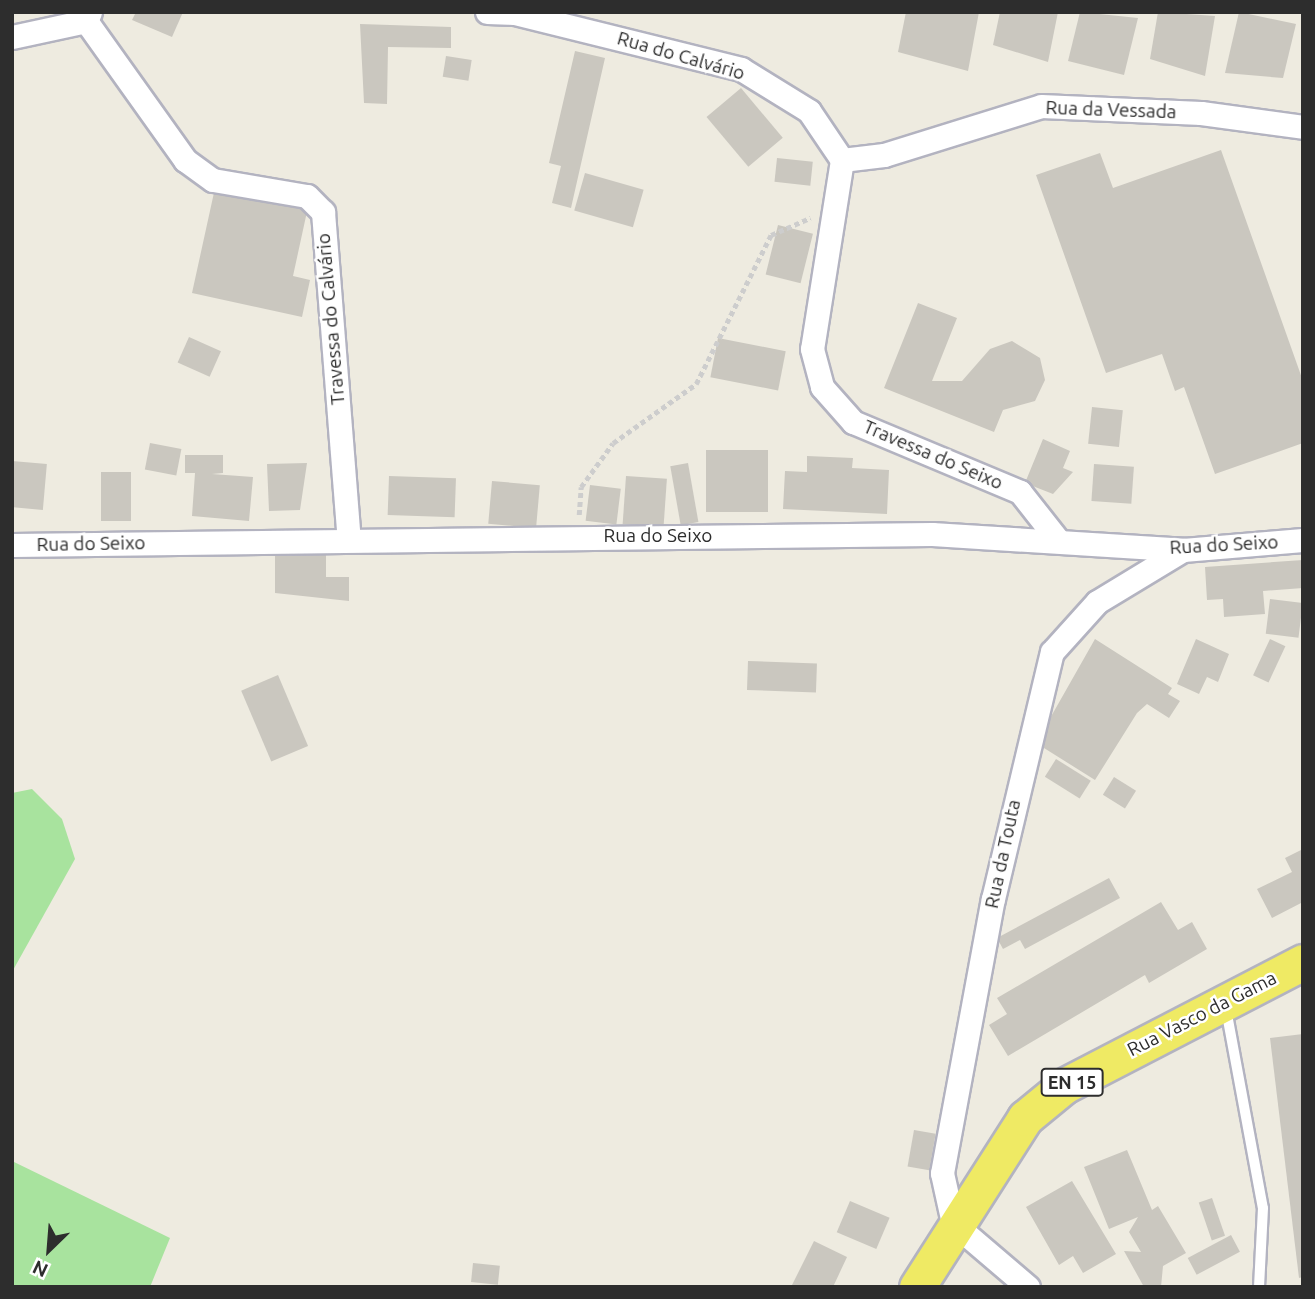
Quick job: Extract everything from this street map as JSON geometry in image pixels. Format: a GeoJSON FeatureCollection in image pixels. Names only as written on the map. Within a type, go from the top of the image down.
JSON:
{"type":"FeatureCollection","features":[{"type":"Feature","properties":{"kind":"main road","name":"Rua Vasco da Gama"},"geometry":{"type":"LineString","coordinates":[[917,1287],[953,1223],[1003,1146],[1043,1103],[1224,999],[1303,962]]}},
{"type":"Feature","properties":{"kind":"street","name":"Rua do Calvário"},"geometry":{"type":"LineString","coordinates":[[487,12],[515,13],[741,69],[809,111],[842,160]]}},
{"type":"Feature","properties":{"kind":"street"},"geometry":{"type":"LineString","coordinates":[[12,37],[88,17]]}},
{"type":"Feature","properties":{"kind":"street","name":"Travessa do Calvário"},"geometry":{"type":"LineString","coordinates":[[88,17],[185,160],[213,180],[307,196],[323,212],[349,539]]}},
{"type":"Feature","properties":{"kind":"street","name":"Rua da Vessada"},"geometry":{"type":"LineString","coordinates":[[842,160],[884,155],[1041,106],[1201,113],[1303,127]]}},
{"type":"Feature","properties":{"kind":"street","name":"Travessa do Seixo"},"geometry":{"type":"LineString","coordinates":[[842,160],[812,349],[822,387],[853,422],[1020,492],[1057,539]]}},
{"type":"Feature","properties":{"kind":"street","name":"Rua do Seixo"},"geometry":{"type":"LineString","coordinates":[[12,545],[577,537],[1057,539],[1183,550],[1303,540]]}},
{"type":"Feature","properties":{"kind":"street","name":"Rua da Touta"},"geometry":{"type":"LineString","coordinates":[[953,1223],[942,1173],[993,899],[1052,652],[1097,602],[1183,550]]}},
{"type":"Feature","properties":{"kind":"street"},"geometry":{"type":"LineString","coordinates":[[953,1223],[1028,1287]]}},
{"type":"Feature","properties":{"kind":"lane"},"geometry":{"type":"LineString","coordinates":[[1224,999],[1264,1208],[1259,1287]]}},
{"type":"Feature","properties":{"kind":"path"},"geometry":{"type":"LineString","coordinates":[[577,537],[581,488],[613,443],[696,384],[771,235],[835,206]]}},
{"type":"Feature","properties":{"kind":"green space"},"geometry":{"type":"Polygon","coordinates":[[[32,789],[62,819],[75,859],[12,972],[12,793],[32,789]]]}},
{"type":"Feature","properties":{"kind":"green space"},"geometry":{"type":"Polygon","coordinates":[[[12,1161],[170,1238],[150,1287],[12,1287],[12,1161]]]}},
{"type":"Feature","properties":{"kind":"building"},"geometry":{"type":"Polygon","coordinates":[[[136,12],[183,12],[172,37],[132,20],[136,12]]]}},
{"type":"Feature","properties":{"kind":"building"},"geometry":{"type":"Polygon","coordinates":[[[906,12],[979,12],[968,71],[898,52],[906,12]]]}},
{"type":"Feature","properties":{"kind":"building"},"geometry":{"type":"Polygon","coordinates":[[[1000,12],[1058,12],[1048,62],[993,45],[1000,12]]]}},
{"type":"Feature","properties":{"kind":"building"},"geometry":{"type":"Polygon","coordinates":[[[1080,12],[1138,18],[1124,75],[1068,61],[1080,12]]]}},
{"type":"Feature","properties":{"kind":"building"},"geometry":{"type":"Polygon","coordinates":[[[1158,12],[1215,16],[1205,76],[1150,59],[1158,12]]]}},
{"type":"Feature","properties":{"kind":"building"},"geometry":{"type":"Polygon","coordinates":[[[1239,12],[1296,24],[1283,78],[1225,73],[1239,12]]]}},
{"type":"Feature","properties":{"kind":"building"},"geometry":{"type":"Polygon","coordinates":[[[360,24],[451,27],[451,48],[388,47],[387,104],[364,103],[360,24]]]}},
{"type":"Feature","properties":{"kind":"building"},"geometry":{"type":"Polygon","coordinates":[[[575,51],[605,58],[571,208],[552,203],[561,166],[549,163],[575,51]]]}},
{"type":"Feature","properties":{"kind":"building"},"geometry":{"type":"Polygon","coordinates":[[[446,56],[472,60],[468,81],[443,77],[446,56]]]}},
{"type":"Feature","properties":{"kind":"building"},"geometry":{"type":"Polygon","coordinates":[[[741,88],[783,138],[748,167],[707,117],[741,88]]]}},
{"type":"Feature","properties":{"kind":"building"},"geometry":{"type":"Polygon","coordinates":[[[1221,150],[1303,381],[1303,443],[1215,474],[1184,387],[1175,391],[1162,354],[1106,373],[1036,175],[1100,153],[1113,188],[1221,150]]]}},
{"type":"Feature","properties":{"kind":"building"},"geometry":{"type":"Polygon","coordinates":[[[777,158],[813,162],[810,186],[774,182],[777,158]]]}},
{"type":"Feature","properties":{"kind":"building"},"geometry":{"type":"Polygon","coordinates":[[[585,173],[644,190],[633,227],[574,210],[585,173]]]}},
{"type":"Feature","properties":{"kind":"building"},"geometry":{"type":"Polygon","coordinates":[[[215,188],[308,207],[293,276],[310,280],[302,317],[192,293],[215,188]]]}},
{"type":"Feature","properties":{"kind":"building"},"geometry":{"type":"Polygon","coordinates":[[[778,225],[813,234],[801,283],[766,274],[778,225]]]}},
{"type":"Feature","properties":{"kind":"building"},"geometry":{"type":"Polygon","coordinates":[[[918,303],[957,318],[932,381],[962,381],[990,349],[1012,341],[1040,358],[1045,380],[1035,401],[1003,410],[994,432],[884,388],[918,303]]]}},
{"type":"Feature","properties":{"kind":"building"},"geometry":{"type":"Polygon","coordinates":[[[189,337],[221,351],[210,377],[178,363],[189,337]]]}},
{"type":"Feature","properties":{"kind":"building"},"geometry":{"type":"Polygon","coordinates":[[[718,338],[786,351],[778,390],[710,377],[718,338]]]}},
{"type":"Feature","properties":{"kind":"building"},"geometry":{"type":"Polygon","coordinates":[[[1092,407],[1123,410],[1119,447],[1088,444],[1092,407]]]}},
{"type":"Feature","properties":{"kind":"building"},"geometry":{"type":"Polygon","coordinates":[[[1043,439],[1070,451],[1063,468],[1073,472],[1053,494],[1025,483],[1043,439]]]}},
{"type":"Feature","properties":{"kind":"building"},"geometry":{"type":"Polygon","coordinates":[[[150,443],[181,449],[176,476],[145,470],[150,443]]]}},
{"type":"Feature","properties":{"kind":"building"},"geometry":{"type":"Polygon","coordinates":[[[706,450],[768,450],[768,512],[706,512],[706,450]]]}},
{"type":"Feature","properties":{"kind":"building"},"geometry":{"type":"Polygon","coordinates":[[[185,455],[223,455],[223,473],[212,474],[253,477],[249,521],[192,516],[195,473],[185,473],[185,455]]]}},
{"type":"Feature","properties":{"kind":"building"},"geometry":{"type":"Polygon","coordinates":[[[807,456],[853,458],[852,468],[889,470],[887,514],[783,509],[785,471],[807,472],[807,456]]]}},
{"type":"Feature","properties":{"kind":"building"},"geometry":{"type":"Polygon","coordinates":[[[12,461],[47,464],[43,510],[12,507],[12,461]]]}},
{"type":"Feature","properties":{"kind":"building"},"geometry":{"type":"Polygon","coordinates":[[[307,463],[300,510],[269,511],[267,464],[307,463]]]}},
{"type":"Feature","properties":{"kind":"building"},"geometry":{"type":"Polygon","coordinates":[[[688,463],[698,522],[681,525],[670,466],[688,463]]]}},
{"type":"Feature","properties":{"kind":"building"},"geometry":{"type":"Polygon","coordinates":[[[1094,464],[1134,467],[1131,504],[1091,501],[1094,464]]]}},
{"type":"Feature","properties":{"kind":"building"},"geometry":{"type":"Polygon","coordinates":[[[101,472],[131,472],[131,521],[101,521],[101,472]]]}},
{"type":"Feature","properties":{"kind":"building"},"geometry":{"type":"Polygon","coordinates":[[[389,476],[456,478],[455,517],[388,515],[389,476]]]}},
{"type":"Feature","properties":{"kind":"building"},"geometry":{"type":"Polygon","coordinates":[[[626,476],[667,479],[664,527],[623,524],[626,476]]]}},
{"type":"Feature","properties":{"kind":"building"},"geometry":{"type":"Polygon","coordinates":[[[492,481],[540,485],[536,528],[488,524],[492,481]]]}},
{"type":"Feature","properties":{"kind":"building"},"geometry":{"type":"Polygon","coordinates":[[[590,485],[621,489],[616,525],[586,521],[590,485]]]}},
{"type":"Feature","properties":{"kind":"building"},"geometry":{"type":"Polygon","coordinates":[[[275,554],[326,555],[326,577],[349,577],[349,601],[275,593],[275,554]]]}},
{"type":"Feature","properties":{"kind":"building"},"geometry":{"type":"Polygon","coordinates":[[[1303,560],[1303,588],[1263,591],[1265,614],[1224,617],[1223,599],[1207,600],[1205,567],[1303,560]]]}},
{"type":"Feature","properties":{"kind":"building"},"geometry":{"type":"Polygon","coordinates":[[[1270,599],[1303,603],[1298,638],[1266,634],[1270,599]]]}},
{"type":"Feature","properties":{"kind":"building"},"geometry":{"type":"Polygon","coordinates":[[[1095,639],[1172,688],[1168,694],[1180,701],[1169,718],[1147,704],[1137,713],[1095,780],[1036,743],[1095,639]]]}},
{"type":"Feature","properties":{"kind":"building"},"geometry":{"type":"Polygon","coordinates":[[[1196,639],[1229,654],[1218,682],[1207,677],[1199,694],[1177,684],[1196,639]]]}},
{"type":"Feature","properties":{"kind":"building"},"geometry":{"type":"Polygon","coordinates":[[[1270,639],[1285,646],[1269,682],[1253,675],[1270,639]]]}},
{"type":"Feature","properties":{"kind":"building"},"geometry":{"type":"Polygon","coordinates":[[[748,661],[817,663],[816,692],[747,690],[748,661]]]}},
{"type":"Feature","properties":{"kind":"building"},"geometry":{"type":"Polygon","coordinates":[[[278,675],[308,746],[271,762],[241,691],[278,675]]]}},
{"type":"Feature","properties":{"kind":"building"},"geometry":{"type":"Polygon","coordinates":[[[1056,759],[1091,781],[1080,799],[1045,777],[1056,759]]]}},
{"type":"Feature","properties":{"kind":"building"},"geometry":{"type":"Polygon","coordinates":[[[1114,777],[1136,791],[1125,809],[1103,795],[1114,777]]]}},
{"type":"Feature","properties":{"kind":"building"},"geometry":{"type":"Polygon","coordinates":[[[1303,849],[1303,902],[1272,918],[1257,889],[1292,872],[1285,858],[1303,849]]]}},
{"type":"Feature","properties":{"kind":"building"},"geometry":{"type":"Polygon","coordinates":[[[1109,878],[1120,898],[1025,949],[1020,940],[1003,949],[997,938],[1109,878]]]}},
{"type":"Feature","properties":{"kind":"building"},"geometry":{"type":"Polygon","coordinates":[[[1161,902],[1178,930],[1192,922],[1207,949],[1149,983],[1145,975],[1008,1056],[989,1025],[1007,1014],[997,998],[1161,902]]]}},
{"type":"Feature","properties":{"kind":"building"},"geometry":{"type":"Polygon","coordinates":[[[1303,1034],[1303,1277],[1299,1278],[1270,1038],[1303,1034]]]}},
{"type":"Feature","properties":{"kind":"building"},"geometry":{"type":"Polygon","coordinates":[[[914,1130],[936,1134],[929,1170],[908,1166],[914,1130]]]}},
{"type":"Feature","properties":{"kind":"building"},"geometry":{"type":"Polygon","coordinates":[[[1127,1150],[1152,1210],[1158,1206],[1186,1253],[1163,1266],[1161,1287],[1144,1287],[1124,1251],[1141,1252],[1129,1232],[1138,1217],[1109,1229],[1084,1167],[1127,1150]]]}},
{"type":"Feature","properties":{"kind":"building"},"geometry":{"type":"Polygon","coordinates":[[[1072,1181],[1116,1254],[1083,1273],[1073,1256],[1059,1265],[1026,1207],[1072,1181]]]}},
{"type":"Feature","properties":{"kind":"building"},"geometry":{"type":"Polygon","coordinates":[[[1212,1198],[1225,1236],[1212,1240],[1199,1203],[1212,1198]]]}},
{"type":"Feature","properties":{"kind":"building"},"geometry":{"type":"Polygon","coordinates":[[[850,1201],[890,1218],[876,1249],[837,1232],[850,1201]]]}},
{"type":"Feature","properties":{"kind":"building"},"geometry":{"type":"Polygon","coordinates":[[[1231,1235],[1240,1252],[1197,1275],[1188,1258],[1231,1235]]]}},
{"type":"Feature","properties":{"kind":"building"},"geometry":{"type":"Polygon","coordinates":[[[814,1241],[847,1257],[833,1287],[791,1287],[814,1241]]]}},
{"type":"Feature","properties":{"kind":"building"},"geometry":{"type":"Polygon","coordinates":[[[473,1263],[500,1266],[498,1285],[471,1282],[473,1263]]]}}]}
